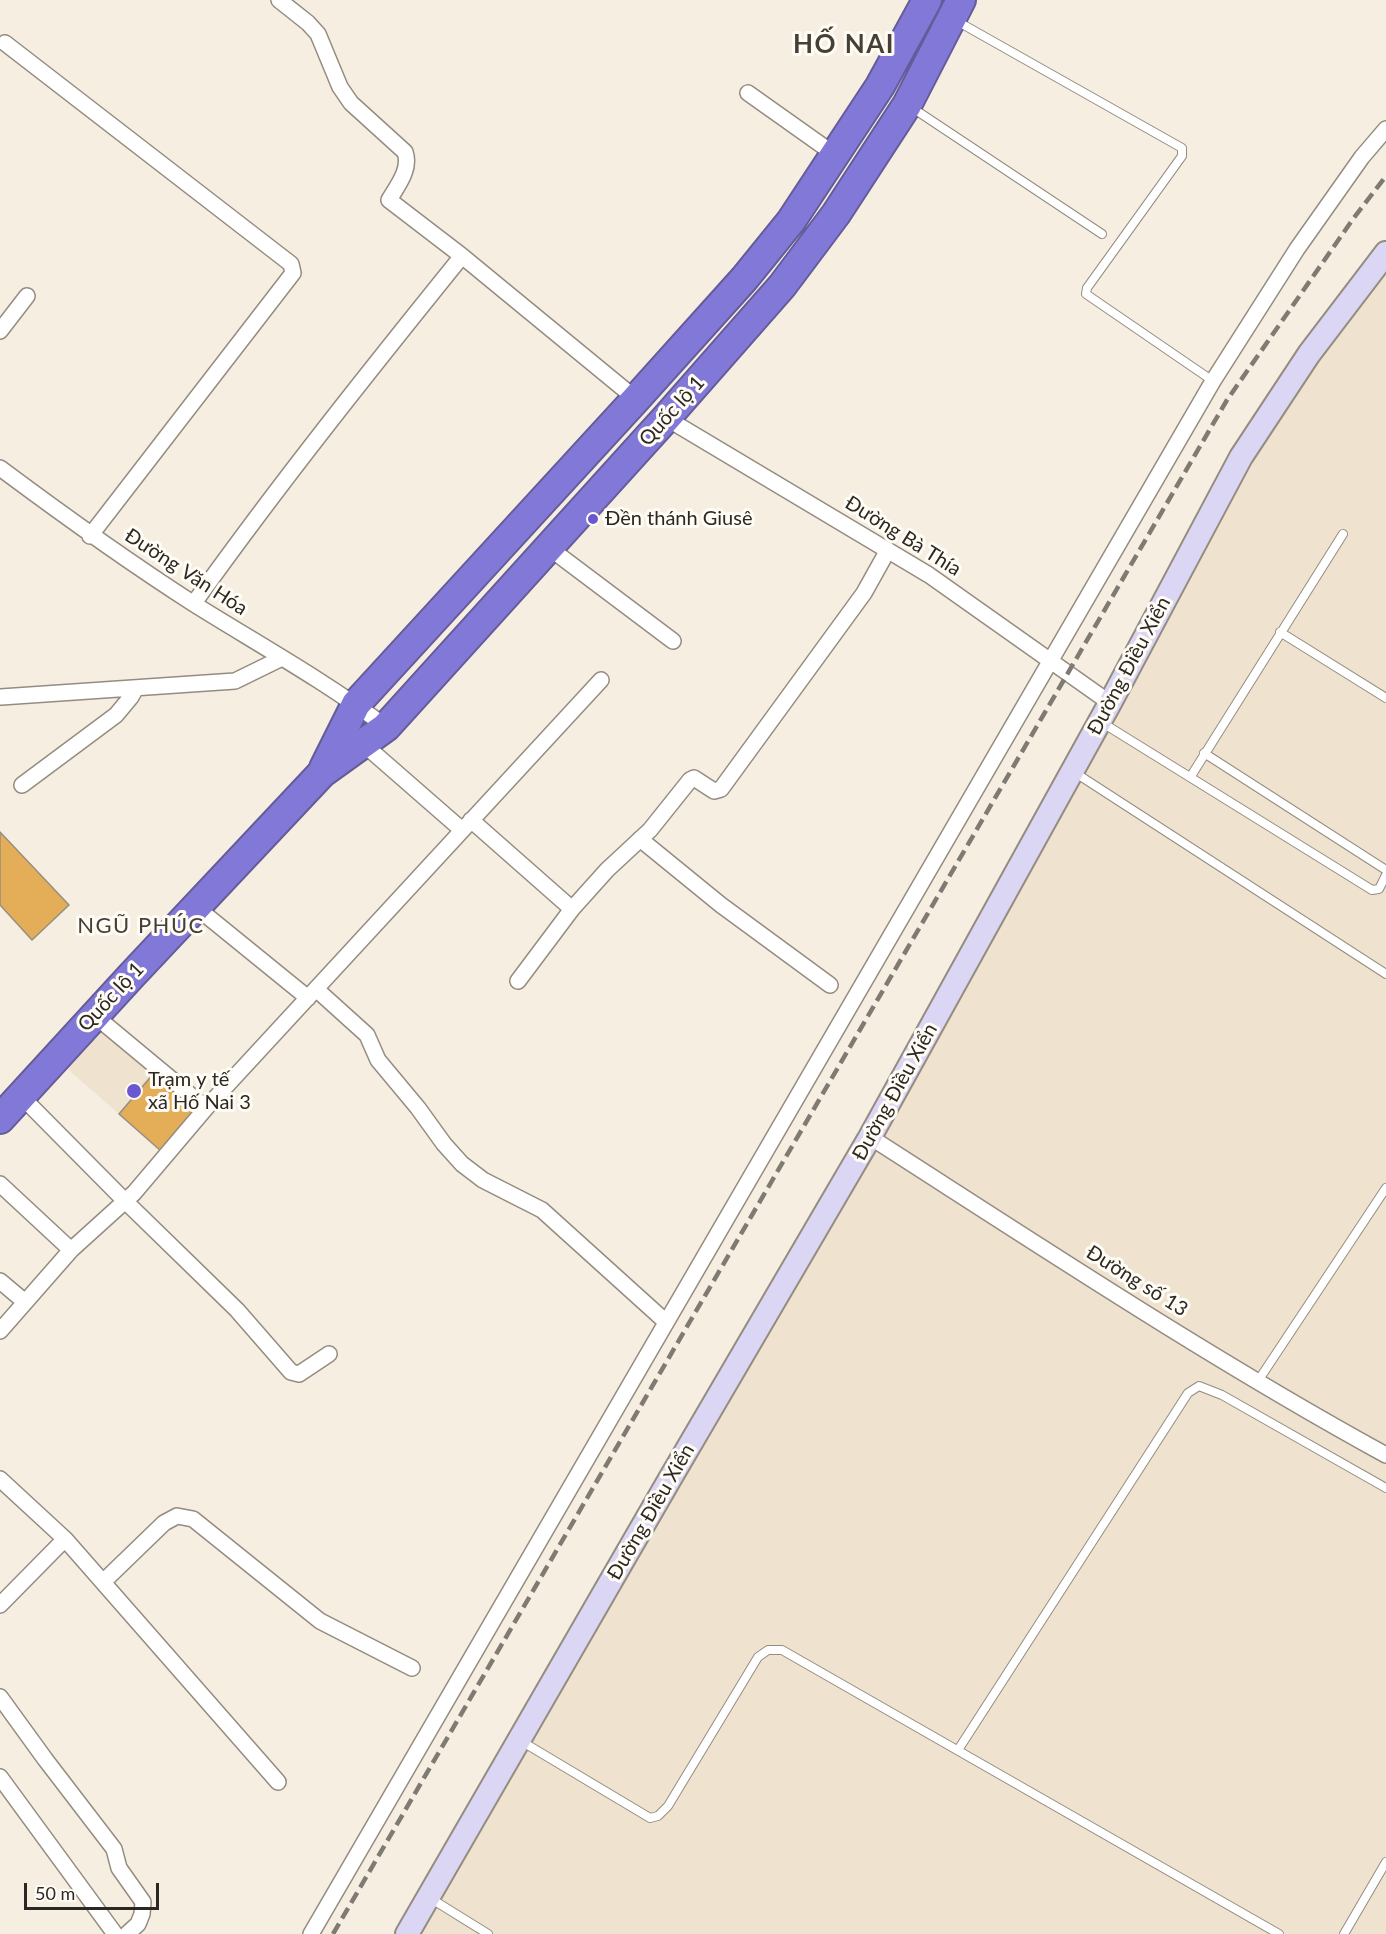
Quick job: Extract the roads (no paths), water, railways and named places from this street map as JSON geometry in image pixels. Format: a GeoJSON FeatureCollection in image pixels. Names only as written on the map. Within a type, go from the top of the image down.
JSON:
{"type":"FeatureCollection","features":[{"type":"Feature","properties":{"kind":"highway","name":"Quốc lộ 1"},"geometry":{"type":"LineString","coordinates":[[0,1119],[94,1015],[322,773],[354,724],[636,399],[744,279],[784,230],[880,86],[922,2]]}},
{"type":"Feature","properties":{"kind":"highway","name":"Quốc lộ 1"},"geometry":{"type":"LineString","coordinates":[[354,724],[386,727],[666,418],[782,286],[836,214],[907,105],[956,9]]}},
{"type":"Feature","properties":{"kind":"highway"},"geometry":{"type":"LineString","coordinates":[[636,399],[666,418]]}},
{"type":"Feature","properties":{"kind":"street"},"geometry":{"type":"LineString","coordinates":[[279,0],[318,34],[340,87],[351,103],[405,152],[408,160],[406,170],[390,200],[636,399]]}},
{"type":"Feature","properties":{"kind":"street"},"geometry":{"type":"LineString","coordinates":[[5,43],[282,257],[293,268],[293,273],[90,536]]}},
{"type":"Feature","properties":{"kind":"street"},"geometry":{"type":"LineString","coordinates":[[748,93],[834,154]]}},
{"type":"Feature","properties":{"kind":"street"},"geometry":{"type":"LineString","coordinates":[[311,1934],[1213,381],[1297,249],[1362,157],[1386,129]]}},
{"type":"Feature","properties":{"kind":"street"},"geometry":{"type":"LineString","coordinates":[[194,603],[239,540],[462,256]]}},
{"type":"Feature","properties":{"kind":"street","name":"Đường Điều Xiển"},"geometry":{"type":"LineString","coordinates":[[407,1934],[870,1137],[1105,712],[1241,457],[1309,354],[1384,260]]}},
{"type":"Feature","properties":{"kind":"street"},"geometry":{"type":"LineString","coordinates":[[0,331],[27,296]]}},
{"type":"Feature","properties":{"kind":"street","name":"Đường Bà Thía"},"geometry":{"type":"LineString","coordinates":[[666,418],[928,575],[1050,661],[1105,712]]}},
{"type":"Feature","properties":{"kind":"street","name":"Đường Văn Hóa"},"geometry":{"type":"LineString","coordinates":[[0,468],[90,536],[282,658],[467,825],[572,909]]}},
{"type":"Feature","properties":{"kind":"street"},"geometry":{"type":"LineString","coordinates":[[548,548],[673,641]]}},
{"type":"Feature","properties":{"kind":"street"},"geometry":{"type":"LineString","coordinates":[[518,981],[572,909],[607,870],[650,830],[690,780],[694,778],[714,791],[721,789],[864,593],[888,550]]}},
{"type":"Feature","properties":{"kind":"street"},"geometry":{"type":"LineString","coordinates":[[1,697],[235,681],[282,658]]}},
{"type":"Feature","properties":{"kind":"street"},"geometry":{"type":"LineString","coordinates":[[0,1331],[71,1250],[134,1193],[206,1108],[601,680]]}},
{"type":"Feature","properties":{"kind":"street"},"geometry":{"type":"LineString","coordinates":[[22,785],[116,715],[131,697],[135,688]]}},
{"type":"Feature","properties":{"kind":"street"},"geometry":{"type":"LineString","coordinates":[[640,839],[721,905],[830,985]]}},
{"type":"Feature","properties":{"kind":"street"},"geometry":{"type":"LineString","coordinates":[[195,907],[367,1035],[378,1060],[462,1164],[483,1180],[542,1210],[666,1322]]}},
{"type":"Feature","properties":{"kind":"street"},"geometry":{"type":"LineString","coordinates":[[94,1015],[206,1108]]}},
{"type":"Feature","properties":{"kind":"street"},"geometry":{"type":"LineString","coordinates":[[21,1096],[237,1310],[291,1372],[299,1374],[329,1354]]}},
{"type":"Feature","properties":{"kind":"street","name":"Đường số 13"},"geometry":{"type":"LineString","coordinates":[[870,1137],[1313,1415],[1386,1455]]}},
{"type":"Feature","properties":{"kind":"street"},"geometry":{"type":"LineString","coordinates":[[0,1184],[71,1250]]}},
{"type":"Feature","properties":{"kind":"street"},"geometry":{"type":"LineString","coordinates":[[0,1281],[25,1302]]}},
{"type":"Feature","properties":{"kind":"street"},"geometry":{"type":"LineString","coordinates":[[0,1479],[65,1539],[278,1782]]}},
{"type":"Feature","properties":{"kind":"street"},"geometry":{"type":"LineString","coordinates":[[103,1582],[164,1523],[177,1516],[192,1519],[320,1621],[412,1668]]}},
{"type":"Feature","properties":{"kind":"street"},"geometry":{"type":"LineString","coordinates":[[0,1605],[65,1539]]}},
{"type":"Feature","properties":{"kind":"street"},"geometry":{"type":"LineString","coordinates":[[0,1697],[45,1760],[114,1849],[118,1868],[143,1902],[138,1924],[127,1934]]}},
{"type":"Feature","properties":{"kind":"street"},"geometry":{"type":"LineString","coordinates":[[0,1777],[115,1934]]}},
{"type":"Feature","properties":{"kind":"lane"},"geometry":{"type":"LineString","coordinates":[[956,9],[1182,148],[1182,156],[1087,288],[1086,294],[1213,381]]}},
{"type":"Feature","properties":{"kind":"lane"},"geometry":{"type":"LineString","coordinates":[[907,105],[1102,234]]}},
{"type":"Feature","properties":{"kind":"lane"},"geometry":{"type":"LineString","coordinates":[[1191,776],[1343,534]]}},
{"type":"Feature","properties":{"kind":"lane"},"geometry":{"type":"LineString","coordinates":[[1280,632],[1386,698]]}},
{"type":"Feature","properties":{"kind":"lane"},"geometry":{"type":"LineString","coordinates":[[1105,712],[1191,776],[1372,890],[1379,890],[1386,875]]}},
{"type":"Feature","properties":{"kind":"lane"},"geometry":{"type":"LineString","coordinates":[[1204,753],[1386,870]]}},
{"type":"Feature","properties":{"kind":"lane"},"geometry":{"type":"LineString","coordinates":[[1072,771],[1386,974]]}},
{"type":"Feature","properties":{"kind":"lane"},"geometry":{"type":"LineString","coordinates":[[1258,1381],[1386,1188]]}},
{"type":"Feature","properties":{"kind":"lane"},"geometry":{"type":"LineString","coordinates":[[958,1750],[1188,1393],[1199,1386],[1222,1395],[1386,1488]]}},
{"type":"Feature","properties":{"kind":"lane"},"geometry":{"type":"LineString","coordinates":[[520,1740],[651,1818],[658,1816],[668,1806],[758,1657],[768,1650],[782,1650],[1279,1934]]}},
{"type":"Feature","properties":{"kind":"lane"},"geometry":{"type":"LineString","coordinates":[[1344,1934],[1386,1862]]}},
{"type":"Feature","properties":{"kind":"lane"},"geometry":{"type":"LineString","coordinates":[[429,1898],[488,1934]]}},
{"type":"Feature","properties":{"kind":"railway"},"geometry":{"type":"LineString","coordinates":[[333,1934],[1227,400],[1353,219],[1386,176]]}},
{"type":"Feature","properties":{"kind":"place","name":"Đền thánh Giusê"},"geometry":{"type":"Point","coordinates":[593,519]}},
{"type":"Feature","properties":{"kind":"place","name":"Trạm y tế xã Hố Nai 3"},"geometry":{"type":"Point","coordinates":[134,1091]}},
{"type":"Feature","properties":{"kind":"district","name":"HỐ NAI"},"geometry":{"type":"Point","coordinates":[844,45]}},
{"type":"Feature","properties":{"kind":"district","name":"NGŨ PHÚC"},"geometry":{"type":"Point","coordinates":[141,926]}}]}
